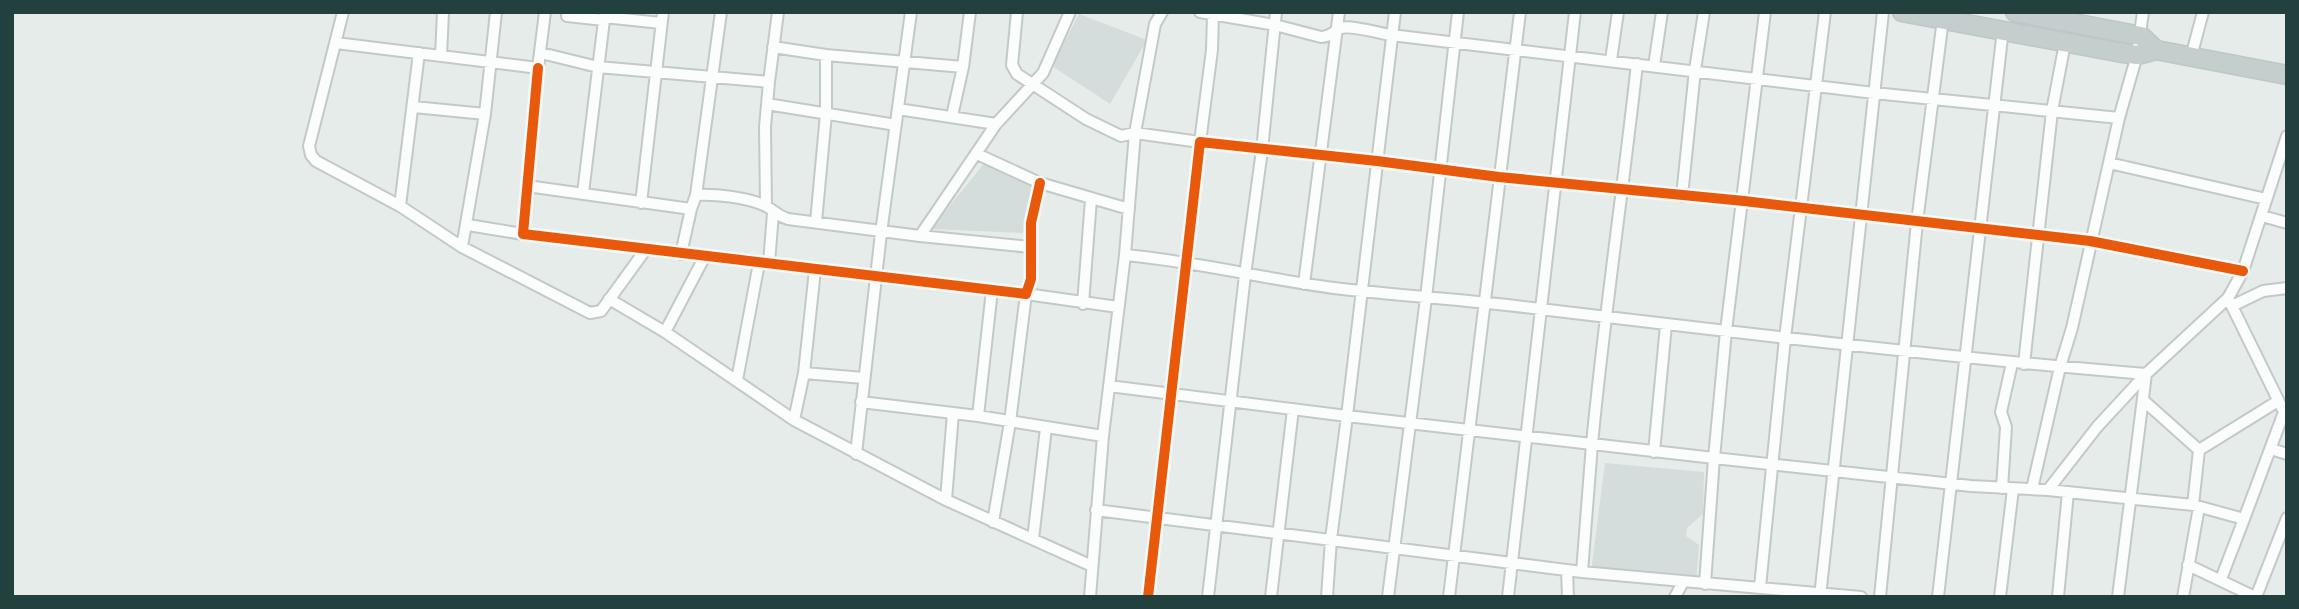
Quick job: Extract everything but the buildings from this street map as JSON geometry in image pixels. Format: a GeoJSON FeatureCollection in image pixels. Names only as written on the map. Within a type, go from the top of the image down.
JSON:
{"type":"FeatureCollection","features":[{"type":"Feature","properties":{"kind":"highway"},"geometry":{"type":"LineString","coordinates":[[1902,12],[2137,55],[2156,50],[2287,75]]}},
{"type":"Feature","properties":{"kind":"highway"},"geometry":{"type":"LineString","coordinates":[[2015,12],[2091,20],[2141,36],[2156,50]]}},
{"type":"Feature","properties":{"kind":"street"},"geometry":{"type":"LineString","coordinates":[[343,12],[309,146],[316,161],[400,206],[463,247],[590,313],[601,311],[646,249]]}},
{"type":"Feature","properties":{"kind":"street"},"geometry":{"type":"LineString","coordinates":[[441,56],[443,12]]}},
{"type":"Feature","properties":{"kind":"street"},"geometry":{"type":"LineString","coordinates":[[463,247],[485,114],[496,12]]}},
{"type":"Feature","properties":{"kind":"street"},"geometry":{"type":"LineString","coordinates":[[523,234],[545,12]]}},
{"type":"Feature","properties":{"kind":"street"},"geometry":{"type":"LineString","coordinates":[[681,254],[695,195],[721,12]]}},
{"type":"Feature","properties":{"kind":"street"},"geometry":{"type":"LineString","coordinates":[[737,380],[764,263],[769,209],[765,127],[778,12]]}},
{"type":"Feature","properties":{"kind":"street"},"geometry":{"type":"LineString","coordinates":[[856,454],[881,233],[911,12]]}},
{"type":"Feature","properties":{"kind":"street"},"geometry":{"type":"LineString","coordinates":[[952,116],[963,67],[970,12]]}},
{"type":"Feature","properties":{"kind":"street"},"geometry":{"type":"LineString","coordinates":[[1017,12],[1013,70],[1086,119],[1121,136],[1135,133],[1499,177],[1744,201],[2090,241],[2243,271]]}},
{"type":"Feature","properties":{"kind":"street"},"geometry":{"type":"LineString","coordinates":[[920,236],[996,124],[1034,85],[1047,65],[1070,12]]}},
{"type":"Feature","properties":{"kind":"street"},"geometry":{"type":"LineString","coordinates":[[1091,596],[1103,436],[1125,256],[1135,133],[1154,24],[1162,12]]}},
{"type":"Feature","properties":{"kind":"street"},"geometry":{"type":"LineString","coordinates":[[1200,12],[1275,25],[1321,37],[1333,35],[1338,29],[1350,28],[1874,93],[2119,118]]}},
{"type":"Feature","properties":{"kind":"street"},"geometry":{"type":"LineString","coordinates":[[1208,597],[1276,12]]}},
{"type":"Feature","properties":{"kind":"street"},"geometry":{"type":"LineString","coordinates":[[1304,284],[1339,12]]}},
{"type":"Feature","properties":{"kind":"street"},"geometry":{"type":"LineString","coordinates":[[1326,597],[1395,12]]}},
{"type":"Feature","properties":{"kind":"street"},"geometry":{"type":"LineString","coordinates":[[1388,597],[1426,298],[1458,12]]}},
{"type":"Feature","properties":{"kind":"street"},"geometry":{"type":"LineString","coordinates":[[1449,597],[1520,12]]}},
{"type":"Feature","properties":{"kind":"street"},"geometry":{"type":"LineString","coordinates":[[1508,597],[1575,12]]}},
{"type":"Feature","properties":{"kind":"street"},"geometry":{"type":"LineString","coordinates":[[1611,60],[1618,12]]}},
{"type":"Feature","properties":{"kind":"street"},"geometry":{"type":"LineString","coordinates":[[1654,66],[1662,12]]}},
{"type":"Feature","properties":{"kind":"street"},"geometry":{"type":"LineString","coordinates":[[1682,196],[1704,12]]}},
{"type":"Feature","properties":{"kind":"street"},"geometry":{"type":"LineString","coordinates":[[1704,584],[1726,331],[1765,12]]}},
{"type":"Feature","properties":{"kind":"street"},"geometry":{"type":"LineString","coordinates":[[1760,587],[1785,338],[1825,12]]}},
{"type":"Feature","properties":{"kind":"street"},"geometry":{"type":"LineString","coordinates":[[1820,595],[1883,12]]}},
{"type":"Feature","properties":{"kind":"street"},"geometry":{"type":"LineString","coordinates":[[2032,489],[2060,367],[2072,328],[2119,118],[2137,55],[2143,12]]}},
{"type":"Feature","properties":{"kind":"street"},"geometry":{"type":"LineString","coordinates":[[2191,57],[2203,12]]}},
{"type":"Feature","properties":{"kind":"street"},"geometry":{"type":"LineString","coordinates":[[1148,597],[1209,80],[1213,15]]}},
{"type":"Feature","properties":{"kind":"street"},"geometry":{"type":"LineString","coordinates":[[566,16],[662,18],[641,202]]}},
{"type":"Feature","properties":{"kind":"street"},"geometry":{"type":"LineString","coordinates":[[583,193],[604,16]]}},
{"type":"Feature","properties":{"kind":"street"},"geometry":{"type":"LineString","coordinates":[[1880,597],[1917,222],[1942,19]]}},
{"type":"Feature","properties":{"kind":"street"},"geometry":{"type":"LineString","coordinates":[[1938,597],[2003,29]]}},
{"type":"Feature","properties":{"kind":"street"},"geometry":{"type":"LineString","coordinates":[[336,43],[538,68]]}},
{"type":"Feature","properties":{"kind":"street"},"geometry":{"type":"LineString","coordinates":[[2024,364],[2052,111],[2065,43]]}},
{"type":"Feature","properties":{"kind":"street"},"geometry":{"type":"LineString","coordinates":[[773,47],[826,55],[963,67]]}},
{"type":"Feature","properties":{"kind":"street"},"geometry":{"type":"LineString","coordinates":[[541,53],[598,67],[769,82]]}},
{"type":"Feature","properties":{"kind":"street"},"geometry":{"type":"LineString","coordinates":[[400,206],[419,54]]}},
{"type":"Feature","properties":{"kind":"street"},"geometry":{"type":"LineString","coordinates":[[816,222],[826,114],[826,55]]}},
{"type":"Feature","properties":{"kind":"street"},"geometry":{"type":"LineString","coordinates":[[1582,572],[1604,318],[1623,190],[1637,64]]}},
{"type":"Feature","properties":{"kind":"street"},"geometry":{"type":"LineString","coordinates":[[767,104],[896,125]]}},
{"type":"Feature","properties":{"kind":"street"},"geometry":{"type":"LineString","coordinates":[[414,107],[485,114]]}},
{"type":"Feature","properties":{"kind":"street"},"geometry":{"type":"LineString","coordinates":[[898,109],[996,124]]}},
{"type":"Feature","properties":{"kind":"street"},"geometry":{"type":"LineString","coordinates":[[2221,579],[2286,412],[2278,401],[2230,302],[2266,200],[2281,173],[2287,136]]}},
{"type":"Feature","properties":{"kind":"street"},"geometry":{"type":"LineString","coordinates":[[976,154],[1040,183],[1129,209]]}},
{"type":"Feature","properties":{"kind":"street"},"geometry":{"type":"LineString","coordinates":[[2109,163],[2266,200]]}},
{"type":"Feature","properties":{"kind":"street"},"geometry":{"type":"LineString","coordinates":[[993,522],[1010,422],[1026,294],[1031,279],[1033,211],[1040,183]]}},
{"type":"Feature","properties":{"kind":"street"},"geometry":{"type":"LineString","coordinates":[[527,186],[691,209]]}},
{"type":"Feature","properties":{"kind":"street"},"geometry":{"type":"LineString","coordinates":[[695,195],[725,196],[769,209],[788,219],[881,233],[1030,247]]}},
{"type":"Feature","properties":{"kind":"street"},"geometry":{"type":"LineString","coordinates":[[1083,304],[1091,199]]}},
{"type":"Feature","properties":{"kind":"street"},"geometry":{"type":"LineString","coordinates":[[2262,216],[2287,223]]}},
{"type":"Feature","properties":{"kind":"street"},"geometry":{"type":"LineString","coordinates":[[468,225],[681,254],[1118,307]]}},
{"type":"Feature","properties":{"kind":"street"},"geometry":{"type":"LineString","coordinates":[[1125,256],[1167,259],[1245,275],[1363,291],[1964,358],[2146,374]]}},
{"type":"Feature","properties":{"kind":"street"},"geometry":{"type":"LineString","coordinates":[[665,332],[705,257]]}},
{"type":"Feature","properties":{"kind":"street"},"geometry":{"type":"LineString","coordinates":[[794,420],[804,373],[816,270]]}},
{"type":"Feature","properties":{"kind":"street"},"geometry":{"type":"LineString","coordinates":[[2048,490],[2098,427],[2146,374],[2230,302],[2263,291],[2287,288]]}},
{"type":"Feature","properties":{"kind":"street"},"geometry":{"type":"LineString","coordinates":[[978,416],[992,290]]}},
{"type":"Feature","properties":{"kind":"street"},"geometry":{"type":"LineString","coordinates":[[610,299],[665,332],[794,420],[946,500],[1092,566]]}},
{"type":"Feature","properties":{"kind":"street"},"geometry":{"type":"LineString","coordinates":[[1654,452],[1666,326]]}},
{"type":"Feature","properties":{"kind":"street"},"geometry":{"type":"LineString","coordinates":[[2000,597],[2007,489],[2006,427],[2001,412],[2012,363]]}},
{"type":"Feature","properties":{"kind":"street"},"geometry":{"type":"LineString","coordinates":[[804,373],[864,377]]}},
{"type":"Feature","properties":{"kind":"street"},"geometry":{"type":"LineString","coordinates":[[2119,597],[2146,374]]}},
{"type":"Feature","properties":{"kind":"street"},"geometry":{"type":"LineString","coordinates":[[1109,386],[1654,452],[1950,484],[2130,498],[2196,506],[2244,519]]}},
{"type":"Feature","properties":{"kind":"street"},"geometry":{"type":"LineString","coordinates":[[2143,400],[2199,450]]}},
{"type":"Feature","properties":{"kind":"street"},"geometry":{"type":"LineString","coordinates":[[2199,450],[2278,401]]}},
{"type":"Feature","properties":{"kind":"street"},"geometry":{"type":"LineString","coordinates":[[861,402],[978,416],[1103,436]]}},
{"type":"Feature","properties":{"kind":"street"},"geometry":{"type":"LineString","coordinates":[[1271,597],[1293,408]]}},
{"type":"Feature","properties":{"kind":"street"},"geometry":{"type":"LineString","coordinates":[[946,500],[953,413]]}},
{"type":"Feature","properties":{"kind":"street"},"geometry":{"type":"LineString","coordinates":[[1033,539],[1046,428]]}},
{"type":"Feature","properties":{"kind":"street"},"geometry":{"type":"LineString","coordinates":[[2271,449],[2287,454]]}},
{"type":"Feature","properties":{"kind":"street"},"geometry":{"type":"LineString","coordinates":[[2183,597],[2196,506],[2199,450]]}},
{"type":"Feature","properties":{"kind":"street"},"geometry":{"type":"LineString","coordinates":[[2058,597],[2068,492]]}},
{"type":"Feature","properties":{"kind":"street"},"geometry":{"type":"LineString","coordinates":[[1096,510],[1582,572],[1861,597]]}},
{"type":"Feature","properties":{"kind":"street"},"geometry":{"type":"LineString","coordinates":[[2188,565],[2256,597],[2287,518]]}},
{"type":"Feature","properties":{"kind":"street"},"geometry":{"type":"LineString","coordinates":[[1567,570],[1568,597]]}},
{"type":"Feature","properties":{"kind":"street"},"geometry":{"type":"LineString","coordinates":[[1675,597],[1683,582]]}},
{"type":"Feature","properties":{"kind":"shaded area"},"geometry":{"type":"Polygon","coordinates":[[[1079,14],[1147,40],[1110,104],[1052,66],[1079,14]]]}},
{"type":"Feature","properties":{"kind":"shaded area"},"geometry":{"type":"Polygon","coordinates":[[[987,160],[1038,184],[1023,233],[931,229],[987,160]]]}},
{"type":"Feature","properties":{"kind":"shaded area"},"geometry":{"type":"Polygon","coordinates":[[[1605,463],[1704,472],[1703,514],[1687,528],[1686,536],[1699,545],[1696,582],[1591,572],[1605,463]]]}},
{"type":"Feature","properties":{"kind":"cycle path"},"geometry":{"type":"LineString","coordinates":[[538,68],[523,234],[1026,294],[1031,279],[1031,223],[1040,183]]}},
{"type":"Feature","properties":{"kind":"cycle path"},"geometry":{"type":"LineString","coordinates":[[1148,597],[1200,142],[2090,241],[2243,271]]}}]}
